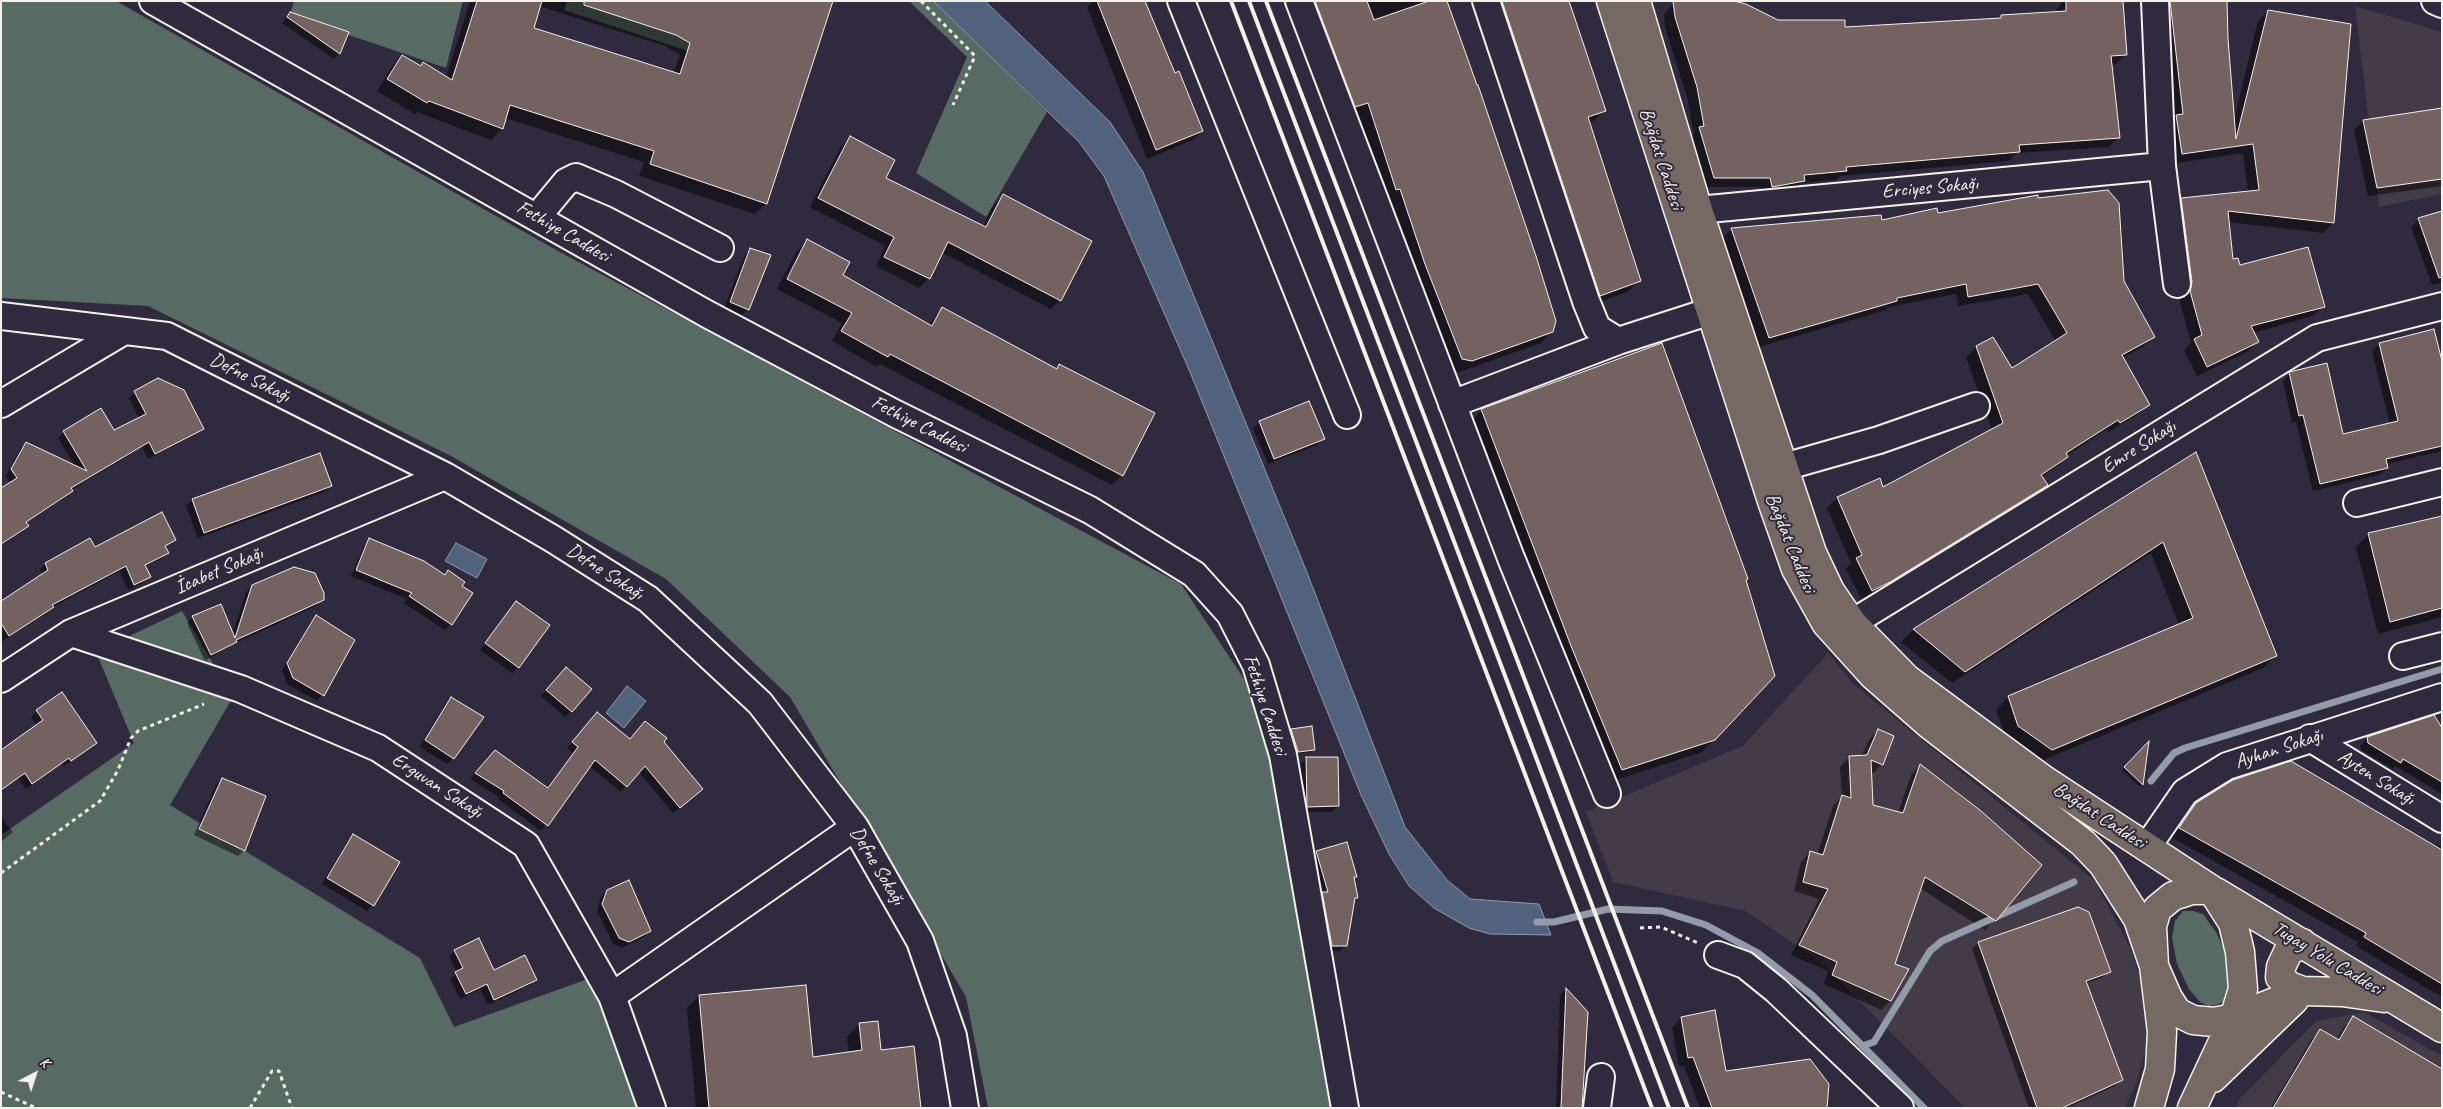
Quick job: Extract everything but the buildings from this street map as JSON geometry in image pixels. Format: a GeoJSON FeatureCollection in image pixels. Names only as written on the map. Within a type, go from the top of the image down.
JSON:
{"type":"FeatureCollection","features":[{"type":"Feature","properties":{"kind":"main road","name":"Bağdat Caddesi"},"geometry":{"type":"LineString","coordinates":[[1611,1],[1710,311],[1796,569],[1826,623],[1873,675],[1930,725],[2082,843],[2103,864],[2138,919],[2154,966],[2172,1006],[2185,1017],[2204,1022],[2234,1018]]}},
{"type":"Feature","properties":{"kind":"main road","name":"Bağdat Caddesi"},"geometry":{"type":"LineString","coordinates":[[1636,1],[1698,210],[1819,569],[1852,623],[1907,679],[2044,780],[2212,890],[2232,923],[2240,952],[2243,989],[2234,1018],[2198,1098]]}},
{"type":"Feature","properties":{"kind":"main road","name":"Bağdat Caddesi"},"geometry":{"type":"LineString","coordinates":[[2150,1108],[2160,1069],[2162,1032],[2154,966],[2152,926],[2157,909],[2173,896],[2192,890],[2212,890]]}},
{"type":"Feature","properties":{"kind":"main road","name":"Tugay Yolu Caddesi"},"geometry":{"type":"LineString","coordinates":[[2212,890],[2442,1028]]}},
{"type":"Feature","properties":{"kind":"main road"},"geometry":{"type":"LineString","coordinates":[[2302,943],[2288,952],[2281,967],[2280,977],[2289,986],[2303,991],[2342,992],[2393,999]]}},
{"type":"Feature","properties":{"kind":"main road"},"geometry":{"type":"LineString","coordinates":[[2234,1018],[2303,991]]}},
{"type":"Feature","properties":{"kind":"main road"},"geometry":{"type":"LineString","coordinates":[[2198,1098],[2303,991]]}},
{"type":"Feature","properties":{"kind":"street","name":"Fethiye Caddesi"},"geometry":{"type":"LineString","coordinates":[[153,1],[707,314],[894,413],[1090,510],[1194,574],[1230,614],[1256,665],[1283,755],[1345,1108]]}},
{"type":"Feature","properties":{"kind":"street"},"geometry":{"type":"LineString","coordinates":[[1181,1],[1347,415]]}},
{"type":"Feature","properties":{"kind":"street"},"geometry":{"type":"LineString","coordinates":[[1299,1],[1511,558],[1607,794]]}},
{"type":"Feature","properties":{"kind":"street"},"geometry":{"type":"LineString","coordinates":[[1486,1],[1586,301],[1597,328],[1618,341]]}},
{"type":"Feature","properties":{"kind":"street"},"geometry":{"type":"LineString","coordinates":[[2155,1],[2162,166],[2177,284]]}},
{"type":"Feature","properties":{"kind":"street"},"geometry":{"type":"LineString","coordinates":[[2435,1],[2442,4]]}},
{"type":"Feature","properties":{"kind":"street","name":"Erciyes Sokağı"},"geometry":{"type":"LineString","coordinates":[[1698,210],[2162,166]]}},
{"type":"Feature","properties":{"kind":"street"},"geometry":{"type":"LineString","coordinates":[[537,217],[566,182],[576,177],[616,194],[720,248]]}},
{"type":"Feature","properties":{"kind":"street","name":"Emre Sokağı"},"geometry":{"type":"LineString","coordinates":[[1852,623],[2316,338],[2442,306]]}},
{"type":"Feature","properties":{"kind":"street"},"geometry":{"type":"LineString","coordinates":[[1452,404],[1618,341],[1710,311]]}},
{"type":"Feature","properties":{"kind":"street","name":"Defne Sokağı"},"geometry":{"type":"LineString","coordinates":[[1,316],[167,336],[445,476],[553,539],[648,599],[760,703],[855,827],[920,941],[953,1036],[964,1108]]}},
{"type":"Feature","properties":{"kind":"street"},"geometry":{"type":"LineString","coordinates":[[1,404],[124,331]]}},
{"type":"Feature","properties":{"kind":"street"},"geometry":{"type":"LineString","coordinates":[[1784,467],[1878,440],[1976,406]]}},
{"type":"Feature","properties":{"kind":"street","name":"İcabet Sokağı"},"geometry":{"type":"LineString","coordinates":[[1,679],[71,633],[445,476]]}},
{"type":"Feature","properties":{"kind":"street"},"geometry":{"type":"LineString","coordinates":[[2357,503],[2442,482]]}},
{"type":"Feature","properties":{"kind":"street","name":"Erguvan Sokağı"},"geometry":{"type":"LineString","coordinates":[[71,633],[241,688],[378,748],[526,845],[612,996],[652,1108]]}},
{"type":"Feature","properties":{"kind":"street"},"geometry":{"type":"LineString","coordinates":[[2404,656],[2442,646]]}},
{"type":"Feature","properties":{"kind":"street","name":"Ayhan Sokağı"},"geometry":{"type":"LineString","coordinates":[[2146,848],[2184,792],[2227,766],[2442,697]]}},
{"type":"Feature","properties":{"kind":"street","name":"Ayten Sokağı"},"geometry":{"type":"LineString","coordinates":[[2310,738],[2442,818]]}},
{"type":"Feature","properties":{"kind":"street"},"geometry":{"type":"LineString","coordinates":[[612,996],[855,827]]}},
{"type":"Feature","properties":{"kind":"street"},"geometry":{"type":"LineString","coordinates":[[1718,955],[1745,965],[1776,990],[1900,1108]]}},
{"type":"Feature","properties":{"kind":"street"},"geometry":{"type":"LineString","coordinates":[[1596,1108],[1601,1077]]}},
{"type":"Feature","properties":{"kind":"path"},"geometry":{"type":"LineString","coordinates":[[921,1],[975,56],[954,106]]}},
{"type":"Feature","properties":{"kind":"path"},"geometry":{"type":"LineString","coordinates":[[1,873],[100,801],[118,770],[131,738],[138,731],[241,688]]}},
{"type":"Feature","properties":{"kind":"path"},"geometry":{"type":"LineString","coordinates":[[1640,928],[1661,927],[1690,938],[1718,955]]}},
{"type":"Feature","properties":{"kind":"path"},"geometry":{"type":"LineString","coordinates":[[250,1108],[272,1071],[279,1071],[292,1108]]}},
{"type":"Feature","properties":{"kind":"path"},"geometry":{"type":"LineString","coordinates":[[1,1092],[36,1108]]}},
{"type":"Feature","properties":{"kind":"shaded area"},"geometry":{"type":"Polygon","coordinates":[[[2355,6],[2442,32],[2442,194],[2379,207],[2355,6]]]}},
{"type":"Feature","properties":{"kind":"shaded area"},"geometry":{"type":"Polygon","coordinates":[[[1828,653],[1852,683],[2095,881],[2130,948],[2148,999],[2147,1045],[2136,1084],[2125,1108],[1965,1108],[1821,962],[1746,911],[1613,882],[1586,812],[1743,746],[1828,653]]]}},
{"type":"Feature","properties":{"kind":"shaded area"},"geometry":{"type":"Polygon","coordinates":[[[2364,1012],[2442,1056],[2442,1108],[2236,1108],[2240,1098],[2316,1021],[2364,1012]]]}},
{"type":"Feature","properties":{"kind":"green space"},"geometry":{"type":"Polygon","coordinates":[[[1,1],[116,1],[558,251],[1181,584],[1244,679],[1267,744],[1331,1108],[988,1108],[966,997],[790,697],[666,579],[451,456],[148,306],[1,298],[1,1]]]}},
{"type":"Feature","properties":{"kind":"green space"},"geometry":{"type":"Polygon","coordinates":[[[294,1],[463,1],[446,68],[290,15],[294,1]]]}},
{"type":"Feature","properties":{"kind":"green space"},"geometry":{"type":"Polygon","coordinates":[[[567,1],[704,1],[688,51],[564,10],[567,1]]]}},
{"type":"Feature","properties":{"kind":"green space"},"geometry":{"type":"Polygon","coordinates":[[[909,1],[933,1],[1047,112],[986,217],[916,173],[967,57],[909,1]]]}},
{"type":"Feature","properties":{"kind":"green space"},"geometry":{"type":"Polygon","coordinates":[[[182,611],[233,697],[170,805],[420,958],[454,1027],[599,975],[639,1108],[1,1108],[1,835],[134,743],[96,652],[182,611]]]}},
{"type":"Feature","properties":{"kind":"green space"},"geometry":{"type":"Polygon","coordinates":[[[2183,911],[2203,914],[2216,932],[2224,949],[2230,976],[2229,988],[2223,1002],[2216,1005],[2209,1006],[2200,1002],[2189,989],[2177,964],[2172,938],[2175,921],[2183,911]]]}},
{"type":"Feature","properties":{"kind":"water"},"geometry":{"type":"Polygon","coordinates":[[[933,1],[985,1],[1110,122],[1143,172],[1306,570],[1405,827],[1447,880],[1470,899],[1539,904],[1551,935],[1490,934],[1469,928],[1434,908],[1409,886],[1389,854],[1361,795],[1190,372],[1104,176],[1079,142],[933,1]]]}},
{"type":"Feature","properties":{"kind":"water"},"geometry":{"type":"Polygon","coordinates":[[[456,543],[487,559],[477,578],[445,561],[456,543]]]}},
{"type":"Feature","properties":{"kind":"water"},"geometry":{"type":"Polygon","coordinates":[[[627,686],[646,701],[624,728],[606,713],[627,686]]]}},
{"type":"Feature","properties":{"kind":"waterway"},"geometry":{"type":"LineString","coordinates":[[2151,781],[2174,753],[2185,748],[2442,669]]}},
{"type":"Feature","properties":{"kind":"waterway"},"geometry":{"type":"LineString","coordinates":[[1862,1046],[1874,1042],[1930,951],[1942,941],[2074,882]]}},
{"type":"Feature","properties":{"kind":"waterway"},"geometry":{"type":"LineString","coordinates":[[1537,922],[1554,922],[1608,909],[1662,911],[1706,925],[1758,953],[1812,995],[1924,1108]]}},
{"type":"Feature","properties":{"kind":"railway"},"geometry":{"type":"LineString","coordinates":[[1231,1],[1652,1108]]}},
{"type":"Feature","properties":{"kind":"railway"},"geometry":{"type":"LineString","coordinates":[[1249,1],[1669,1108]]}},
{"type":"Feature","properties":{"kind":"railway"},"geometry":{"type":"LineString","coordinates":[[1266,1],[1688,1108]]}}]}
